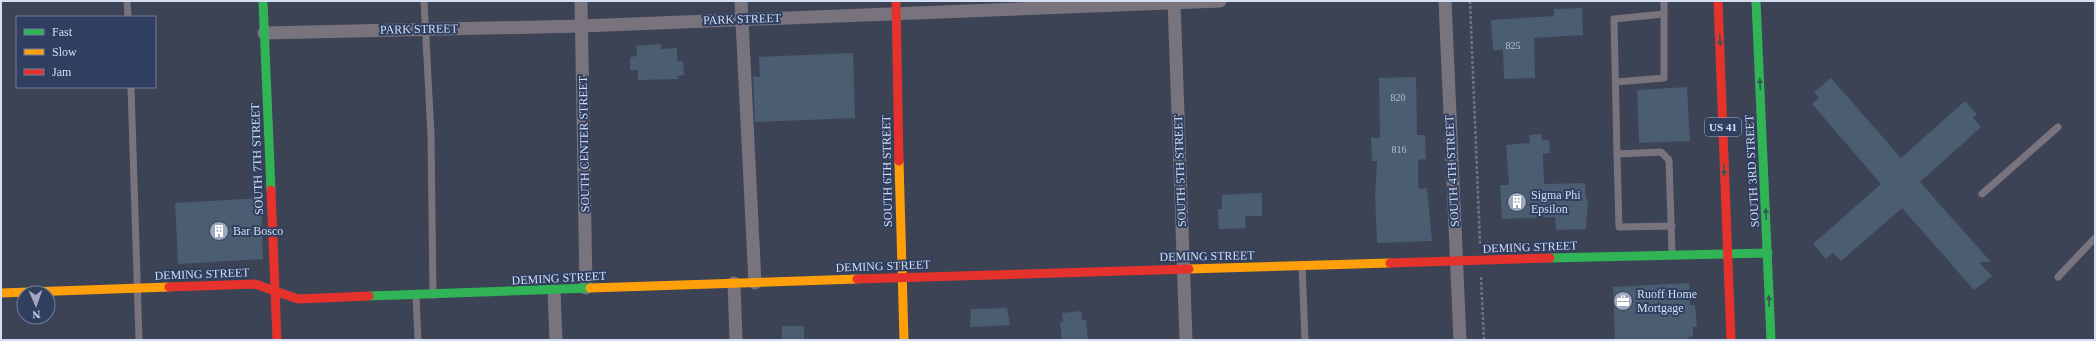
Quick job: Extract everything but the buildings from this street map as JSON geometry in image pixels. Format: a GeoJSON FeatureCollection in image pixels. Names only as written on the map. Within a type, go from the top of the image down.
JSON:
{"type":"FeatureCollection","features":[{"type":"Feature","properties":{"kind":"main road","name":"SOUTH 7TH STREET"},"geometry":{"type":"LineString","coordinates":[[263,1],[277,340]]}},
{"type":"Feature","properties":{"kind":"main road","name":"US 41"},"geometry":{"type":"LineString","coordinates":[[1718,1],[1727,254],[1732,340]]}},
{"type":"Feature","properties":{"kind":"main road","name":"SOUTH 3RD STREET"},"geometry":{"type":"LineString","coordinates":[[1756,1],[1771,340]]}},
{"type":"Feature","properties":{"kind":"main road","name":"SOUTH 6TH STREET"},"geometry":{"type":"LineString","coordinates":[[896,7],[901,277],[904,340]]}},
{"type":"Feature","properties":{"kind":"main road","name":"DEMING STREET"},"geometry":{"type":"LineString","coordinates":[[1,293],[255,284],[298,299],[901,277],[1768,252]]}},
{"type":"Feature","properties":{"kind":"street","name":"SOUTH CENTER STREET"},"geometry":{"type":"LineString","coordinates":[[581,1],[586,288]]}},
{"type":"Feature","properties":{"kind":"street"},"geometry":{"type":"LineString","coordinates":[[741,1],[755,283]]}},
{"type":"Feature","properties":{"kind":"street","name":"PARK STREET"},"geometry":{"type":"LineString","coordinates":[[264,33],[582,26],[742,19],[896,7],[1220,1]]}},
{"type":"Feature","properties":{"kind":"street","name":"SOUTH 4TH STREET"},"geometry":{"type":"LineString","coordinates":[[1445,1],[1460,340]]}},
{"type":"Feature","properties":{"kind":"street","name":"SOUTH 5TH STREET"},"geometry":{"type":"LineString","coordinates":[[1174,2],[1186,340]]}},
{"type":"Feature","properties":{"kind":"street"},"geometry":{"type":"LineString","coordinates":[[734,283],[736,340]]}},
{"type":"Feature","properties":{"kind":"street"},"geometry":{"type":"LineString","coordinates":[[554,290],[556,340]]}},
{"type":"Feature","properties":{"kind":"lane"},"geometry":{"type":"LineString","coordinates":[[127,1],[128,16]]}},
{"type":"Feature","properties":{"kind":"lane"},"geometry":{"type":"LineString","coordinates":[[424,1],[431,135],[433,295]]}},
{"type":"Feature","properties":{"kind":"lane"},"geometry":{"type":"LineString","coordinates":[[1616,82],[1664,78],[1664,1]]}},
{"type":"Feature","properties":{"kind":"lane"},"geometry":{"type":"LineString","coordinates":[[1664,14],[1614,19],[1619,227],[1672,226]]}},
{"type":"Feature","properties":{"kind":"lane"},"geometry":{"type":"LineString","coordinates":[[131,88],[140,340]]}},
{"type":"Feature","properties":{"kind":"lane"},"geometry":{"type":"LineString","coordinates":[[1982,194],[2058,127]]}},
{"type":"Feature","properties":{"kind":"lane"},"geometry":{"type":"LineString","coordinates":[[1617,154],[1661,152],[1669,160],[1672,254]]}},
{"type":"Feature","properties":{"kind":"lane"},"geometry":{"type":"LineString","coordinates":[[2058,276],[2095,238]]}},
{"type":"Feature","properties":{"kind":"lane"},"geometry":{"type":"LineString","coordinates":[[1302,266],[1305,340]]}},
{"type":"Feature","properties":{"kind":"lane"},"geometry":{"type":"LineString","coordinates":[[416,295],[418,340]]}},
{"type":"Feature","properties":{"kind":"path"},"geometry":{"type":"LineString","coordinates":[[1470,1],[1484,340]]}},
{"type":"Feature","properties":{"kind":"traffic: fast"},"geometry":{"type":"LineString","coordinates":[[263,1],[271,190]]}},
{"type":"Feature","properties":{"kind":"traffic: fast"},"geometry":{"type":"LineString","coordinates":[[1756,1],[1771,340]]}},
{"type":"Feature","properties":{"kind":"traffic: fast"},"geometry":{"type":"LineString","coordinates":[[1550,258],[1768,253]]}},
{"type":"Feature","properties":{"kind":"traffic: fast"},"geometry":{"type":"LineString","coordinates":[[369,296],[590,288]]}},
{"type":"Feature","properties":{"kind":"traffic: slow"},"geometry":{"type":"LineString","coordinates":[[899,161],[904,340]]}},
{"type":"Feature","properties":{"kind":"traffic: slow"},"geometry":{"type":"LineString","coordinates":[[1189,269],[1390,263]]}},
{"type":"Feature","properties":{"kind":"traffic: slow"},"geometry":{"type":"LineString","coordinates":[[590,288],[857,279]]}},
{"type":"Feature","properties":{"kind":"traffic: slow"},"geometry":{"type":"LineString","coordinates":[[1,293],[169,287]]}},
{"type":"Feature","properties":{"kind":"traffic: jam"},"geometry":{"type":"LineString","coordinates":[[896,1],[899,161]]}},
{"type":"Feature","properties":{"kind":"traffic: jam"},"geometry":{"type":"LineString","coordinates":[[1718,1],[1731,340]]}},
{"type":"Feature","properties":{"kind":"traffic: jam"},"geometry":{"type":"LineString","coordinates":[[271,190],[277,340]]}},
{"type":"Feature","properties":{"kind":"traffic: jam"},"geometry":{"type":"LineString","coordinates":[[1390,263],[1550,258]]}},
{"type":"Feature","properties":{"kind":"traffic: jam"},"geometry":{"type":"LineString","coordinates":[[857,279],[1189,269]]}},
{"type":"Feature","properties":{"kind":"traffic: jam"},"geometry":{"type":"LineString","coordinates":[[169,287],[255,284],[298,299],[369,296]]}},
{"type":"Feature","properties":{"kind":"place","name":"Sigma Phi Epsilon"},"geometry":{"type":"Point","coordinates":[1517,202]}},
{"type":"Feature","properties":{"kind":"place","name":"Bar Bosco"},"geometry":{"type":"Point","coordinates":[219,231]}},
{"type":"Feature","properties":{"kind":"place","name":"Ruoff Home Mortgage"},"geometry":{"type":"Point","coordinates":[1623,301]}}]}
